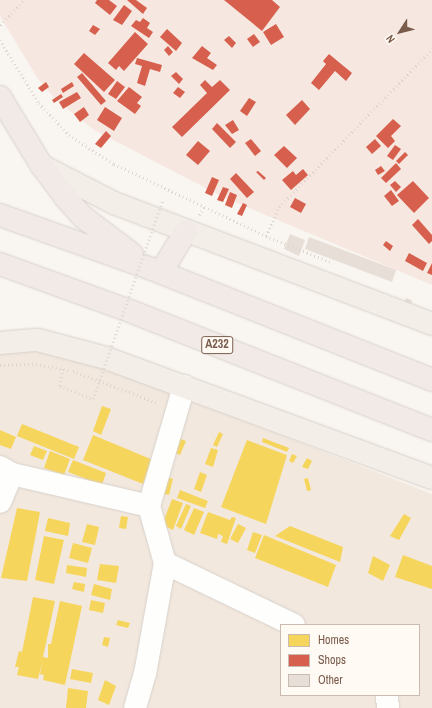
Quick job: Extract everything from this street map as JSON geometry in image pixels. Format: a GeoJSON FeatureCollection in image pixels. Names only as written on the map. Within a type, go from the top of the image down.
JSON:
{"type":"FeatureCollection","features":[{"type":"Feature","properties":{"kind":"highway"},"geometry":{"type":"LineString","coordinates":[[0,97],[42,166],[83,217],[157,270]]}},
{"type":"Feature","properties":{"kind":"highway"},"geometry":{"type":"LineString","coordinates":[[0,215],[157,270],[432,380]]}},
{"type":"Feature","properties":{"kind":"highway"},"geometry":{"type":"LineString","coordinates":[[157,270],[192,224]]}},
{"type":"Feature","properties":{"kind":"highway","name":"A232"},"geometry":{"type":"LineString","coordinates":[[0,264],[135,313],[432,430]]}},
{"type":"Feature","properties":{"kind":"main road"},"geometry":{"type":"LineString","coordinates":[[42,166],[114,203],[192,224],[432,324]]}},
{"type":"Feature","properties":{"kind":"main road"},"geometry":{"type":"LineString","coordinates":[[0,343],[38,340],[106,358],[432,478]]}},
{"type":"Feature","properties":{"kind":"street"},"geometry":{"type":"LineString","coordinates":[[135,708],[145,674],[165,563],[149,506],[184,386]]}},
{"type":"Feature","properties":{"kind":"street"},"geometry":{"type":"LineString","coordinates":[[0,502],[6,471],[149,506]]}},
{"type":"Feature","properties":{"kind":"street"},"geometry":{"type":"LineString","coordinates":[[165,563],[292,624]]}},
{"type":"Feature","properties":{"kind":"street"},"geometry":{"type":"LineString","coordinates":[[387,696],[388,708]]}},
{"type":"Feature","properties":{"kind":"path"},"geometry":{"type":"LineString","coordinates":[[0,25],[24,0]]}},
{"type":"Feature","properties":{"kind":"path"},"geometry":{"type":"LineString","coordinates":[[0,40],[39,103],[69,136],[114,164],[266,236],[338,265]]}},
{"type":"Feature","properties":{"kind":"path"},"geometry":{"type":"LineString","coordinates":[[266,236],[278,207],[432,49]]}},
{"type":"Feature","properties":{"kind":"path"},"geometry":{"type":"LineString","coordinates":[[63,369],[60,386],[93,399],[162,202]]}},
{"type":"Feature","properties":{"kind":"path"},"geometry":{"type":"LineString","coordinates":[[192,224],[204,207]]}},
{"type":"Feature","properties":{"kind":"path"},"geometry":{"type":"LineString","coordinates":[[0,365],[36,364],[63,369],[178,410]]}},
{"type":"Feature","properties":{"kind":"shaded area"},"geometry":{"type":"Polygon","coordinates":[[[0,0],[432,0],[432,285],[221,196],[94,130],[56,100],[38,79],[0,16],[0,0]]]}},
{"type":"Feature","properties":{"kind":"shaded area"},"geometry":{"type":"Polygon","coordinates":[[[29,350],[63,356],[158,387],[432,494],[432,708],[0,708],[0,353],[29,350]]]}},
{"type":"Feature","properties":{"kind":"building: Homes"},"geometry":{"type":"Polygon","coordinates":[[[102,406],[111,409],[101,435],[93,431],[102,406]]]}},
{"type":"Feature","properties":{"kind":"building: Homes"},"geometry":{"type":"Polygon","coordinates":[[[22,424],[79,447],[74,459],[17,436],[22,424]]]}},
{"type":"Feature","properties":{"kind":"building: Homes"},"geometry":{"type":"Polygon","coordinates":[[[0,430],[16,437],[11,449],[0,445],[0,430]]]}},
{"type":"Feature","properties":{"kind":"building: Homes"},"geometry":{"type":"Polygon","coordinates":[[[219,432],[223,434],[217,447],[213,445],[219,432]]]}},
{"type":"Feature","properties":{"kind":"building: Homes"},"geometry":{"type":"Polygon","coordinates":[[[93,435],[153,460],[143,484],[83,460],[93,435]]]}},
{"type":"Feature","properties":{"kind":"building: Homes"},"geometry":{"type":"Polygon","coordinates":[[[178,438],[186,441],[180,455],[173,452],[178,438]]]}},
{"type":"Feature","properties":{"kind":"building: Homes"},"geometry":{"type":"Polygon","coordinates":[[[263,438],[289,448],[287,452],[262,442],[263,438]]]}},
{"type":"Feature","properties":{"kind":"building: Homes"},"geometry":{"type":"Polygon","coordinates":[[[247,440],[287,455],[266,524],[221,507],[247,440]]]}},
{"type":"Feature","properties":{"kind":"building: Homes"},"geometry":{"type":"Polygon","coordinates":[[[34,446],[47,451],[43,460],[30,455],[34,446]]]}},
{"type":"Feature","properties":{"kind":"building: Homes"},"geometry":{"type":"Polygon","coordinates":[[[211,448],[218,450],[213,467],[205,464],[211,448]]]}},
{"type":"Feature","properties":{"kind":"building: Homes"},"geometry":{"type":"Polygon","coordinates":[[[50,451],[70,459],[64,475],[44,468],[50,451]]]}},
{"type":"Feature","properties":{"kind":"building: Homes"},"geometry":{"type":"Polygon","coordinates":[[[292,454],[297,456],[293,463],[289,461],[292,454]]]}},
{"type":"Feature","properties":{"kind":"building: Homes"},"geometry":{"type":"Polygon","coordinates":[[[307,458],[312,461],[308,469],[302,467],[307,458]]]}},
{"type":"Feature","properties":{"kind":"building: Homes"},"geometry":{"type":"Polygon","coordinates":[[[73,460],[106,473],[102,485],[68,472],[73,460]]]}},
{"type":"Feature","properties":{"kind":"building: Homes"},"geometry":{"type":"Polygon","coordinates":[[[200,472],[207,475],[201,492],[194,489],[200,472]]]}},
{"type":"Feature","properties":{"kind":"building: Homes"},"geometry":{"type":"Polygon","coordinates":[[[164,476],[173,479],[169,495],[160,493],[164,476]]]}},
{"type":"Feature","properties":{"kind":"building: Homes"},"geometry":{"type":"Polygon","coordinates":[[[308,478],[311,490],[307,491],[304,479],[308,478]]]}},
{"type":"Feature","properties":{"kind":"building: Homes"},"geometry":{"type":"Polygon","coordinates":[[[180,490],[208,501],[205,508],[177,498],[180,490]]]}},
{"type":"Feature","properties":{"kind":"building: Homes"},"geometry":{"type":"Polygon","coordinates":[[[172,499],[183,503],[173,530],[162,525],[172,499]]]}},
{"type":"Feature","properties":{"kind":"building: Homes"},"geometry":{"type":"Polygon","coordinates":[[[186,504],[191,506],[181,529],[176,526],[186,504]]]}},
{"type":"Feature","properties":{"kind":"building: Homes"},"geometry":{"type":"Polygon","coordinates":[[[17,508],[40,512],[27,581],[1,578],[17,508]]]}},
{"type":"Feature","properties":{"kind":"building: Homes"},"geometry":{"type":"Polygon","coordinates":[[[194,508],[204,512],[194,535],[184,530],[194,508]]]}},
{"type":"Feature","properties":{"kind":"building: Homes"},"geometry":{"type":"Polygon","coordinates":[[[208,512],[230,520],[232,517],[236,518],[227,544],[221,542],[223,536],[218,534],[217,539],[200,533],[208,512]]]}},
{"type":"Feature","properties":{"kind":"building: Homes"},"geometry":{"type":"Polygon","coordinates":[[[404,514],[411,518],[399,540],[390,536],[404,514]]]}},
{"type":"Feature","properties":{"kind":"building: Homes"},"geometry":{"type":"Polygon","coordinates":[[[121,516],[128,517],[126,529],[119,528],[121,516]]]}},
{"type":"Feature","properties":{"kind":"building: Homes"},"geometry":{"type":"Polygon","coordinates":[[[48,518],[70,523],[68,536],[45,531],[48,518]]]}},
{"type":"Feature","properties":{"kind":"building: Homes"},"geometry":{"type":"Polygon","coordinates":[[[87,524],[99,527],[95,545],[82,542],[87,524]]]}},
{"type":"Feature","properties":{"kind":"building: Homes"},"geometry":{"type":"Polygon","coordinates":[[[238,524],[246,528],[238,543],[230,539],[238,524]]]}},
{"type":"Feature","properties":{"kind":"building: Homes"},"geometry":{"type":"Polygon","coordinates":[[[290,526],[343,547],[340,562],[275,536],[290,526]]]}},
{"type":"Feature","properties":{"kind":"building: Homes"},"geometry":{"type":"Polygon","coordinates":[[[253,532],[262,535],[255,553],[247,550],[253,532]]]}},
{"type":"Feature","properties":{"kind":"building: Homes"},"geometry":{"type":"Polygon","coordinates":[[[264,535],[336,565],[328,587],[255,558],[264,535]]]}},
{"type":"Feature","properties":{"kind":"building: Homes"},"geometry":{"type":"Polygon","coordinates":[[[44,536],[64,540],[54,584],[35,580],[44,536]]]}},
{"type":"Feature","properties":{"kind":"building: Homes"},"geometry":{"type":"Polygon","coordinates":[[[73,543],[92,548],[88,563],[69,558],[73,543]]]}},
{"type":"Feature","properties":{"kind":"building: Homes"},"geometry":{"type":"Polygon","coordinates":[[[403,555],[432,566],[432,589],[395,577],[403,555]]]}},
{"type":"Feature","properties":{"kind":"building: Homes"},"geometry":{"type":"Polygon","coordinates":[[[373,556],[390,565],[383,581],[368,573],[373,556]]]}},
{"type":"Feature","properties":{"kind":"building: Homes"},"geometry":{"type":"Polygon","coordinates":[[[100,564],[119,566],[116,583],[97,580],[100,564]]]}},
{"type":"Feature","properties":{"kind":"building: Homes"},"geometry":{"type":"Polygon","coordinates":[[[67,565],[87,568],[86,577],[66,573],[67,565]]]}},
{"type":"Feature","properties":{"kind":"building: Homes"},"geometry":{"type":"Polygon","coordinates":[[[74,582],[85,584],[84,592],[72,589],[74,582]]]}},
{"type":"Feature","properties":{"kind":"building: Homes"},"geometry":{"type":"Polygon","coordinates":[[[94,584],[112,589],[110,600],[91,595],[94,584]]]}},
{"type":"Feature","properties":{"kind":"building: Homes"},"geometry":{"type":"Polygon","coordinates":[[[33,597],[55,601],[43,657],[48,658],[48,644],[51,644],[60,601],[82,606],[65,685],[43,680],[44,675],[40,674],[43,660],[38,679],[17,675],[19,667],[15,667],[19,651],[22,652],[33,597]]]}},
{"type":"Feature","properties":{"kind":"building: Homes"},"geometry":{"type":"Polygon","coordinates":[[[91,600],[105,603],[103,613],[89,610],[91,600]]]}},
{"type":"Feature","properties":{"kind":"building: Homes"},"geometry":{"type":"Polygon","coordinates":[[[118,620],[130,623],[128,628],[116,625],[118,620]]]}},
{"type":"Feature","properties":{"kind":"building: Homes"},"geometry":{"type":"Polygon","coordinates":[[[104,637],[110,638],[108,647],[102,645],[104,637]]]}},
{"type":"Feature","properties":{"kind":"building: Homes"},"geometry":{"type":"Polygon","coordinates":[[[72,669],[93,673],[91,683],[70,679],[72,669]]]}},
{"type":"Feature","properties":{"kind":"building: Homes"},"geometry":{"type":"Polygon","coordinates":[[[105,680],[116,686],[109,705],[98,700],[105,680]]]}},
{"type":"Feature","properties":{"kind":"building: Homes"},"geometry":{"type":"Polygon","coordinates":[[[68,688],[88,691],[86,708],[66,708],[68,688]]]}},
{"type":"Feature","properties":{"kind":"building: Shops"},"geometry":{"type":"Polygon","coordinates":[[[97,0],[109,0],[117,6],[110,15],[95,3],[97,0]]]}},
{"type":"Feature","properties":{"kind":"building: Shops"},"geometry":{"type":"Polygon","coordinates":[[[127,0],[136,0],[147,8],[143,14],[127,0]]]}},
{"type":"Feature","properties":{"kind":"building: Shops"},"geometry":{"type":"Polygon","coordinates":[[[224,0],[272,0],[280,7],[262,31],[224,0]]]}},
{"type":"Feature","properties":{"kind":"building: Shops"},"geometry":{"type":"Polygon","coordinates":[[[124,5],[132,11],[122,25],[113,20],[124,5]]]}},
{"type":"Feature","properties":{"kind":"building: Shops"},"geometry":{"type":"Polygon","coordinates":[[[143,18],[150,23],[147,28],[153,32],[149,38],[131,26],[136,20],[140,22],[143,18]]]}},
{"type":"Feature","properties":{"kind":"building: Shops"},"geometry":{"type":"Polygon","coordinates":[[[276,24],[284,37],[271,45],[263,32],[276,24]]]}},
{"type":"Feature","properties":{"kind":"building: Shops"},"geometry":{"type":"Polygon","coordinates":[[[93,25],[100,29],[95,35],[89,31],[93,25]]]}},
{"type":"Feature","properties":{"kind":"building: Shops"},"geometry":{"type":"Polygon","coordinates":[[[167,29],[182,43],[176,51],[160,37],[167,29]]]}},
{"type":"Feature","properties":{"kind":"building: Shops"},"geometry":{"type":"Polygon","coordinates":[[[135,32],[148,44],[124,71],[119,66],[116,70],[108,63],[135,32]]]}},
{"type":"Feature","properties":{"kind":"building: Shops"},"geometry":{"type":"Polygon","coordinates":[[[254,34],[260,42],[253,47],[247,39],[254,34]]]}},
{"type":"Feature","properties":{"kind":"building: Shops"},"geometry":{"type":"Polygon","coordinates":[[[229,36],[236,43],[232,48],[224,40],[229,36]]]}},
{"type":"Feature","properties":{"kind":"building: Shops"},"geometry":{"type":"Polygon","coordinates":[[[168,46],[173,52],[169,56],[164,50],[168,46]]]}},
{"type":"Feature","properties":{"kind":"building: Shops"},"geometry":{"type":"Polygon","coordinates":[[[202,46],[211,53],[207,58],[217,65],[213,70],[192,58],[202,46]]]}},
{"type":"Feature","properties":{"kind":"building: Shops"},"geometry":{"type":"Polygon","coordinates":[[[84,53],[115,80],[104,92],[74,64],[84,53]]]}},
{"type":"Feature","properties":{"kind":"building: Shops"},"geometry":{"type":"Polygon","coordinates":[[[329,54],[352,73],[346,81],[335,71],[319,90],[311,83],[326,64],[323,61],[329,54]]]}},
{"type":"Feature","properties":{"kind":"building: Shops"},"geometry":{"type":"Polygon","coordinates":[[[137,58],[162,65],[160,72],[150,69],[145,86],[137,83],[142,66],[135,64],[137,58]]]}},
{"type":"Feature","properties":{"kind":"building: Shops"},"geometry":{"type":"Polygon","coordinates":[[[176,72],[183,79],[179,84],[171,76],[176,72]]]}},
{"type":"Feature","properties":{"kind":"building: Shops"},"geometry":{"type":"Polygon","coordinates":[[[82,73],[106,101],[101,105],[77,77],[82,73]]]}},
{"type":"Feature","properties":{"kind":"building: Shops"},"geometry":{"type":"Polygon","coordinates":[[[205,80],[212,87],[220,80],[230,90],[182,137],[172,127],[207,93],[200,85],[205,80]]]}},
{"type":"Feature","properties":{"kind":"building: Shops"},"geometry":{"type":"Polygon","coordinates":[[[117,81],[125,87],[116,99],[108,94],[117,81]]]}},
{"type":"Feature","properties":{"kind":"building: Shops"},"geometry":{"type":"Polygon","coordinates":[[[46,82],[49,87],[42,92],[38,88],[46,82]]]}},
{"type":"Feature","properties":{"kind":"building: Shops"},"geometry":{"type":"Polygon","coordinates":[[[72,82],[74,86],[63,93],[61,89],[72,82]]]}},
{"type":"Feature","properties":{"kind":"building: Shops"},"geometry":{"type":"Polygon","coordinates":[[[129,87],[142,97],[137,103],[141,106],[135,114],[117,101],[129,87]]]}},
{"type":"Feature","properties":{"kind":"building: Shops"},"geometry":{"type":"Polygon","coordinates":[[[178,87],[185,92],[180,98],[173,93],[178,87]]]}},
{"type":"Feature","properties":{"kind":"building: Shops"},"geometry":{"type":"Polygon","coordinates":[[[77,92],[81,98],[63,109],[59,102],[77,92]]]}},
{"type":"Feature","properties":{"kind":"building: Shops"},"geometry":{"type":"Polygon","coordinates":[[[61,94],[63,97],[54,103],[52,100],[61,94]]]}},
{"type":"Feature","properties":{"kind":"building: Shops"},"geometry":{"type":"Polygon","coordinates":[[[249,98],[256,102],[247,116],[240,111],[249,98]]]}},
{"type":"Feature","properties":{"kind":"building: Shops"},"geometry":{"type":"Polygon","coordinates":[[[302,100],[310,109],[295,125],[286,115],[302,100]]]}},
{"type":"Feature","properties":{"kind":"building: Shops"},"geometry":{"type":"Polygon","coordinates":[[[84,107],[89,115],[80,122],[74,114],[84,107]]]}},
{"type":"Feature","properties":{"kind":"building: Shops"},"geometry":{"type":"Polygon","coordinates":[[[105,107],[122,118],[114,131],[97,120],[105,107]]]}},
{"type":"Feature","properties":{"kind":"building: Shops"},"geometry":{"type":"Polygon","coordinates":[[[393,119],[401,126],[391,136],[395,141],[388,148],[376,136],[393,119]]]}},
{"type":"Feature","properties":{"kind":"building: Shops"},"geometry":{"type":"Polygon","coordinates":[[[233,120],[239,130],[232,134],[225,125],[233,120]]]}},
{"type":"Feature","properties":{"kind":"building: Shops"},"geometry":{"type":"Polygon","coordinates":[[[217,123],[236,142],[230,148],[212,129],[217,123]]]}},
{"type":"Feature","properties":{"kind":"building: Shops"},"geometry":{"type":"Polygon","coordinates":[[[106,131],[111,136],[101,148],[95,144],[106,131]]]}},
{"type":"Feature","properties":{"kind":"building: Shops"},"geometry":{"type":"Polygon","coordinates":[[[251,139],[261,151],[255,156],[245,143],[251,139]]]}},
{"type":"Feature","properties":{"kind":"building: Shops"},"geometry":{"type":"Polygon","coordinates":[[[375,139],[381,146],[372,154],[366,147],[375,139]]]}},
{"type":"Feature","properties":{"kind":"building: Shops"},"geometry":{"type":"Polygon","coordinates":[[[198,141],[210,151],[198,165],[186,155],[198,141]]]}},
{"type":"Feature","properties":{"kind":"building: Shops"},"geometry":{"type":"Polygon","coordinates":[[[395,145],[401,149],[393,160],[387,156],[395,145]]]}},
{"type":"Feature","properties":{"kind":"building: Shops"},"geometry":{"type":"Polygon","coordinates":[[[284,146],[297,158],[287,168],[274,155],[284,146]]]}},
{"type":"Feature","properties":{"kind":"building: Shops"},"geometry":{"type":"Polygon","coordinates":[[[405,152],[408,155],[399,164],[396,161],[405,152]]]}},
{"type":"Feature","properties":{"kind":"building: Shops"},"geometry":{"type":"Polygon","coordinates":[[[396,163],[401,169],[386,183],[381,178],[396,163]]]}},
{"type":"Feature","properties":{"kind":"building: Shops"},"geometry":{"type":"Polygon","coordinates":[[[381,166],[385,171],[378,175],[375,170],[381,166]]]}},
{"type":"Feature","properties":{"kind":"building: Shops"},"geometry":{"type":"Polygon","coordinates":[[[303,169],[308,175],[291,190],[282,180],[293,171],[296,175],[303,169]]]}},
{"type":"Feature","properties":{"kind":"building: Shops"},"geometry":{"type":"Polygon","coordinates":[[[258,171],[266,178],[264,180],[256,172],[258,171]]]}},
{"type":"Feature","properties":{"kind":"building: Shops"},"geometry":{"type":"Polygon","coordinates":[[[236,173],[254,192],[247,198],[230,179],[236,173]]]}},
{"type":"Feature","properties":{"kind":"building: Shops"},"geometry":{"type":"Polygon","coordinates":[[[212,177],[219,180],[212,196],[205,193],[212,177]]]}},
{"type":"Feature","properties":{"kind":"building: Shops"},"geometry":{"type":"Polygon","coordinates":[[[395,181],[401,187],[396,192],[390,185],[395,181]]]}},
{"type":"Feature","properties":{"kind":"building: Shops"},"geometry":{"type":"Polygon","coordinates":[[[413,181],[429,198],[414,213],[397,195],[413,181]]]}},
{"type":"Feature","properties":{"kind":"building: Shops"},"geometry":{"type":"Polygon","coordinates":[[[223,187],[229,189],[223,202],[217,200],[223,187]]]}},
{"type":"Feature","properties":{"kind":"building: Shops"},"geometry":{"type":"Polygon","coordinates":[[[391,190],[399,201],[392,206],[384,196],[391,190]]]}},
{"type":"Feature","properties":{"kind":"building: Shops"},"geometry":{"type":"Polygon","coordinates":[[[230,192],[237,195],[232,208],[225,205],[230,192]]]}},
{"type":"Feature","properties":{"kind":"building: Shops"},"geometry":{"type":"Polygon","coordinates":[[[295,198],[306,204],[301,213],[290,207],[295,198]]]}},
{"type":"Feature","properties":{"kind":"building: Shops"},"geometry":{"type":"Polygon","coordinates":[[[243,203],[247,205],[242,216],[237,214],[243,203]]]}},
{"type":"Feature","properties":{"kind":"building: Shops"},"geometry":{"type":"Polygon","coordinates":[[[418,219],[432,235],[432,241],[429,244],[412,225],[418,219]]]}},
{"type":"Feature","properties":{"kind":"building: Shops"},"geometry":{"type":"Polygon","coordinates":[[[386,241],[393,246],[390,251],[383,245],[386,241]]]}},
{"type":"Feature","properties":{"kind":"building: Shops"},"geometry":{"type":"Polygon","coordinates":[[[409,253],[427,263],[423,271],[405,261],[409,253]]]}},
{"type":"Feature","properties":{"kind":"building: Shops"},"geometry":{"type":"Polygon","coordinates":[[[432,263],[432,275],[427,273],[432,263]]]}},
{"type":"Feature","properties":{"kind":"building: Other"},"geometry":{"type":"Polygon","coordinates":[[[290,234],[305,240],[299,256],[284,249],[290,234]]]}},
{"type":"Feature","properties":{"kind":"building: Other"},"geometry":{"type":"Polygon","coordinates":[[[309,237],[396,270],[392,282],[305,249],[309,237]]]}},
{"type":"Feature","properties":{"kind":"building: Other"},"geometry":{"type":"Polygon","coordinates":[[[406,298],[412,300],[409,311],[403,309],[406,298]]]}}]}
